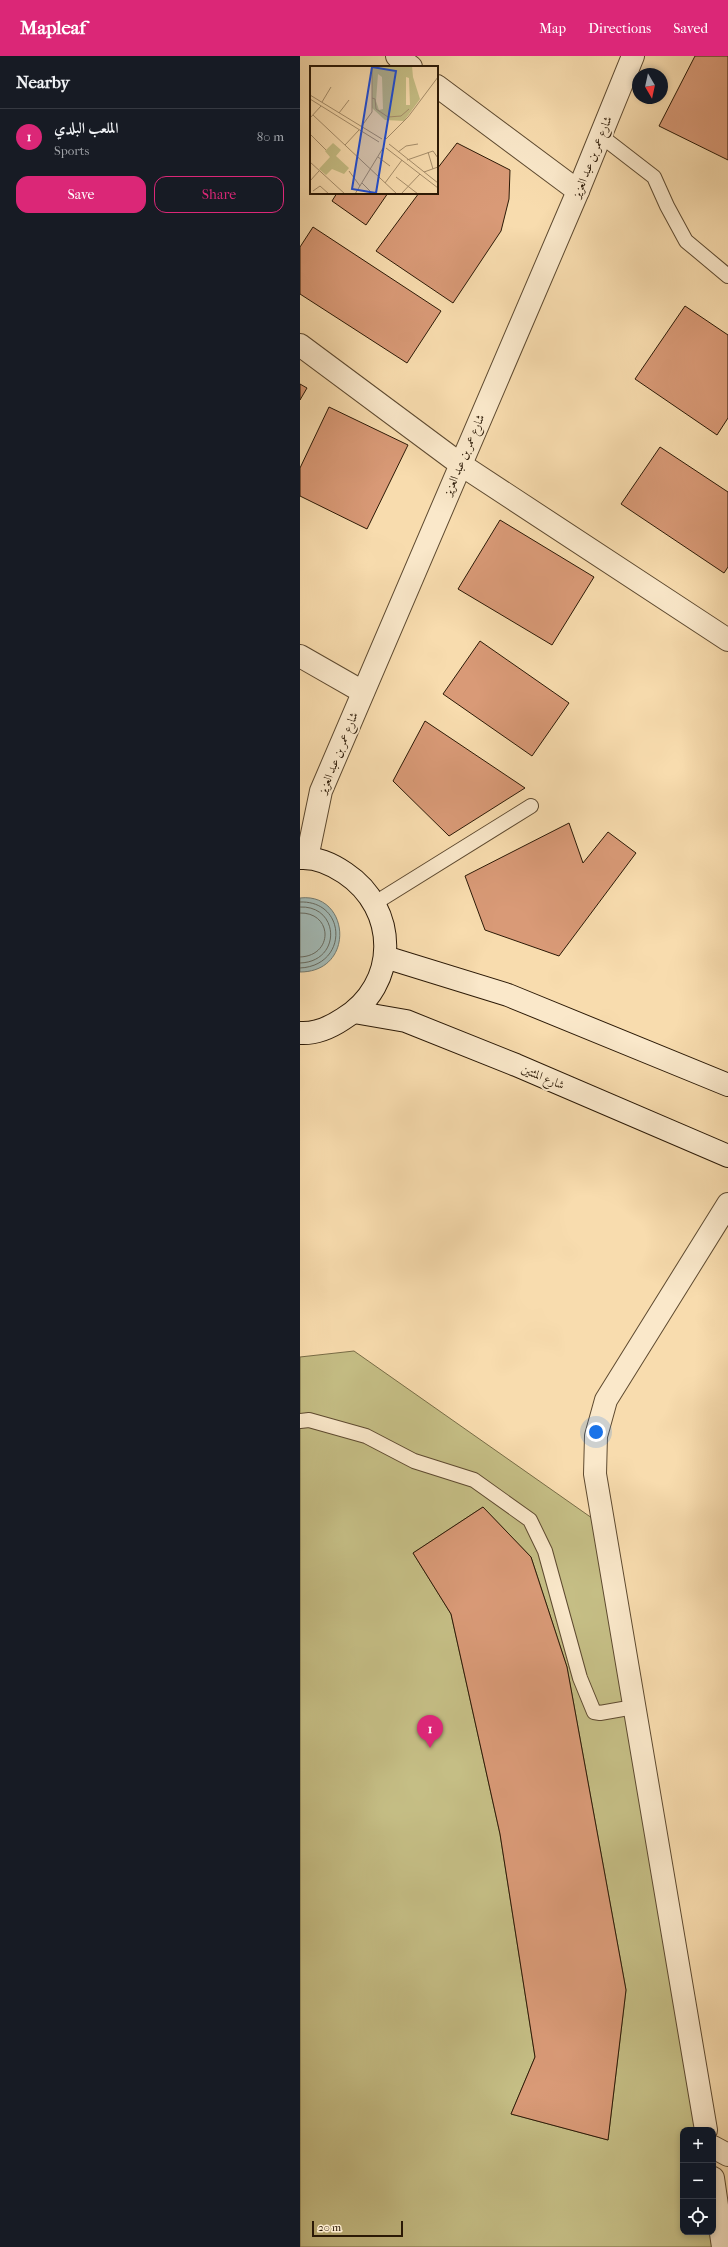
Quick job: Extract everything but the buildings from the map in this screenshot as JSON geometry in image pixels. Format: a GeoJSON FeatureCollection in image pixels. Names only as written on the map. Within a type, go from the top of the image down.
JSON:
{"type":"FeatureCollection","features":[{"type":"Feature","properties":{"kind":"street"},"geometry":{"type":"LineString","coordinates":[[397,56],[410,66]]}},
{"type":"Feature","properties":{"kind":"street","name":"شارع عمر بن عبد العزيز"},"geometry":{"type":"LineString","coordinates":[[303,858],[321,791],[578,191],[633,56]]}},
{"type":"Feature","properties":{"kind":"street"},"geometry":{"type":"LineString","coordinates":[[438,87],[578,191]]}},
{"type":"Feature","properties":{"kind":"street"},"geometry":{"type":"LineString","coordinates":[[300,345],[460,464],[728,640]]}},
{"type":"Feature","properties":{"kind":"street"},"geometry":{"type":"LineString","coordinates":[[300,656],[363,692]]}},
{"type":"Feature","properties":{"kind":"street"},"geometry":{"type":"LineString","coordinates":[[300,1032],[331,1026],[354,1012],[369,997],[379,978],[385,957],[384,929],[375,903],[358,881],[334,865],[303,858]]}},
{"type":"Feature","properties":{"kind":"street"},"geometry":{"type":"LineString","coordinates":[[385,957],[508,995],[728,1085]]}},
{"type":"Feature","properties":{"kind":"street","name":"شارع المئتين"},"geometry":{"type":"LineString","coordinates":[[354,1012],[406,1021],[516,1065],[728,1156]]}},
{"type":"Feature","properties":{"kind":"street"},"geometry":{"type":"LineString","coordinates":[[705,2127],[595,1474],[596,1436],[606,1400],[728,1204]]}},
{"type":"Feature","properties":{"kind":"street"},"geometry":{"type":"LineString","coordinates":[[716,2148],[728,2155]]}},
{"type":"Feature","properties":{"kind":"street"},"geometry":{"type":"LineString","coordinates":[[716,2199],[723,2247]]}},
{"type":"Feature","properties":{"kind":"lane"},"geometry":{"type":"LineString","coordinates":[[601,136],[654,177],[667,206],[686,241],[728,276]]}},
{"type":"Feature","properties":{"kind":"lane"},"geometry":{"type":"LineString","coordinates":[[375,903],[530,806]]}},
{"type":"Feature","properties":{"kind":"lane"},"geometry":{"type":"LineString","coordinates":[[300,1421],[309,1420],[366,1436],[414,1461],[474,1480],[530,1520],[545,1551],[580,1678],[594,1712],[600,1713],[634,1708]]}},
{"type":"Feature","properties":{"kind":"shaded area"},"geometry":{"type":"Polygon","coordinates":[[[354,1351],[609,1530],[698,2127],[680,2127],[680,2235],[715,2235],[722,2247],[300,2247],[300,1357],[354,1351]],[[483,1507],[413,1553],[451,1614],[500,1834],[535,2057],[511,2114],[608,2140],[626,1990],[567,1667],[531,1557],[483,1507]]]}},
{"type":"Feature","properties":{"kind":"water"},"geometry":{"type":"Polygon","coordinates":[[[300,898],[317,899],[329,907],[337,919],[340,933],[338,947],[331,960],[318,969],[300,972],[300,898]]]}},
{"type":"Feature","properties":{"kind":"place","name":"الملعب البلدي"},"geometry":{"type":"Point","coordinates":[430,1748]}}]}
